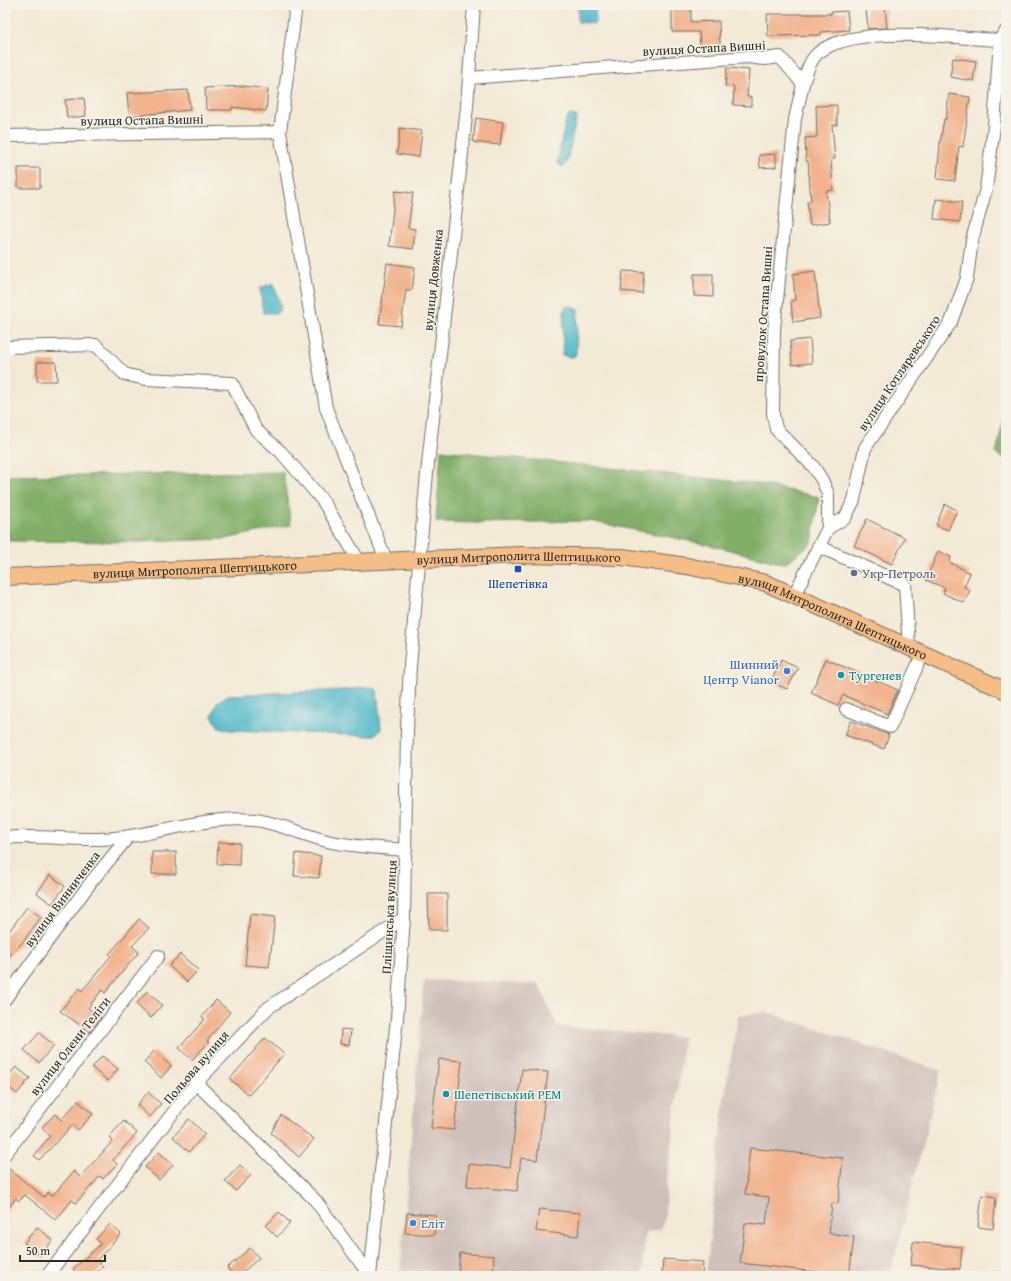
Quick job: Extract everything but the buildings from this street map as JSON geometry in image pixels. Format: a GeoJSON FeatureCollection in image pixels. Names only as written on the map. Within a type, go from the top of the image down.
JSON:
{"type":"FeatureCollection","features":[{"type":"Feature","properties":{"kind":"main road","name":"вулиця Митрополита Шептицького"},"geometry":{"type":"LineString","coordinates":[[5,577],[520,555],[622,557],[687,566],[759,581],[794,595],[1006,691]]}},
{"type":"Feature","properties":{"kind":"street"},"geometry":{"type":"LineString","coordinates":[[296,5],[280,132],[326,408],[386,560]]}},
{"type":"Feature","properties":{"kind":"street","name":"вулиця Довженка"},"geometry":{"type":"LineString","coordinates":[[420,559],[427,473],[468,78],[474,5]]}},
{"type":"Feature","properties":{"kind":"street"},"geometry":{"type":"LineString","coordinates":[[802,84],[816,54],[832,44],[855,38],[886,34],[1003,36]]}},
{"type":"Feature","properties":{"kind":"street","name":"вулиця Котляревського"},"geometry":{"type":"LineString","coordinates":[[828,528],[845,518],[854,500],[865,448],[951,322],[967,278],[972,240],[987,182],[1003,36]]}},
{"type":"Feature","properties":{"kind":"street","name":"вулиця Остапа Вишні"},"geometry":{"type":"LineString","coordinates":[[468,78],[739,58],[780,57],[802,84]]}},
{"type":"Feature","properties":{"kind":"street","name":"провулок Остапа Вишні"},"geometry":{"type":"LineString","coordinates":[[802,84],[795,119],[774,330],[773,414],[776,429],[812,466],[822,480],[828,494],[828,528]]}},
{"type":"Feature","properties":{"kind":"street","name":"вулиця Остапа Вишні"},"geometry":{"type":"LineString","coordinates":[[5,136],[280,132]]}},
{"type":"Feature","properties":{"kind":"street"},"geometry":{"type":"LineString","coordinates":[[5,347],[96,345],[124,374],[145,379],[232,383],[256,430],[280,452],[323,501],[359,561]]}},
{"type":"Feature","properties":{"kind":"street"},"geometry":{"type":"LineString","coordinates":[[794,595],[828,528]]}},
{"type":"Feature","properties":{"kind":"street"},"geometry":{"type":"LineString","coordinates":[[818,546],[905,585],[916,650],[890,726],[846,709]]}},
{"type":"Feature","properties":{"kind":"street","name":"Пліщинська вулиця"},"geometry":{"type":"LineString","coordinates":[[370,1276],[397,1018],[404,918],[407,730],[420,559]]}},
{"type":"Feature","properties":{"kind":"street"},"geometry":{"type":"LineString","coordinates":[[5,838],[41,836],[102,839],[129,836],[191,823],[241,819],[271,824],[329,842],[367,848],[406,850]]}},
{"type":"Feature","properties":{"kind":"street","name":"вулиця Винниченка"},"geometry":{"type":"LineString","coordinates":[[5,999],[91,882],[129,836]]}},
{"type":"Feature","properties":{"kind":"street","name":"Польова вулиця"},"geometry":{"type":"LineString","coordinates":[[47,1276],[196,1083],[268,1008],[404,918]]}},
{"type":"Feature","properties":{"kind":"street","name":"вулиця Олени Теліги"},"geometry":{"type":"LineString","coordinates":[[5,1154],[158,956]]}},
{"type":"Feature","properties":{"kind":"street"},"geometry":{"type":"LineString","coordinates":[[196,1083],[316,1201],[370,1276]]}},
{"type":"Feature","properties":{"kind":"street"},"geometry":{"type":"LineString","coordinates":[[367,1276],[374,1276]]}},
{"type":"Feature","properties":{"kind":"shaded area"},"geometry":{"type":"Polygon","coordinates":[[[424,980],[539,984],[557,1026],[684,1037],[666,1188],[665,1217],[661,1229],[645,1233],[642,1276],[442,1276],[400,1273],[424,980]]]}},
{"type":"Feature","properties":{"kind":"shaded area"},"geometry":{"type":"Polygon","coordinates":[[[767,1012],[941,1071],[890,1276],[706,1276],[724,1099],[738,1016],[767,1012]]]}},
{"type":"Feature","properties":{"kind":"green space"},"geometry":{"type":"Polygon","coordinates":[[[1006,408],[1006,460],[996,454],[1006,408]]]}},
{"type":"Feature","properties":{"kind":"green space"},"geometry":{"type":"Polygon","coordinates":[[[441,450],[760,484],[819,497],[812,543],[784,564],[710,545],[590,521],[478,523],[436,522],[441,450]]]}},
{"type":"Feature","properties":{"kind":"green space"},"geometry":{"type":"Polygon","coordinates":[[[283,472],[291,525],[225,539],[139,542],[5,541],[5,476],[283,472]]]}},
{"type":"Feature","properties":{"kind":"water"},"geometry":{"type":"Polygon","coordinates":[[[578,5],[595,5],[596,19],[594,24],[578,22],[578,5]]]}},
{"type":"Feature","properties":{"kind":"water"},"geometry":{"type":"Polygon","coordinates":[[[570,115],[577,116],[567,161],[563,167],[557,163],[566,118],[570,115]]]}},
{"type":"Feature","properties":{"kind":"water"},"geometry":{"type":"Polygon","coordinates":[[[274,284],[281,307],[277,313],[263,313],[260,288],[274,284]]]}},
{"type":"Feature","properties":{"kind":"water"},"geometry":{"type":"Polygon","coordinates":[[[570,306],[578,309],[576,352],[575,356],[570,357],[562,355],[564,312],[565,307],[570,306]]]}},
{"type":"Feature","properties":{"kind":"water"},"geometry":{"type":"Polygon","coordinates":[[[369,687],[377,690],[381,729],[378,733],[372,736],[230,730],[219,727],[212,716],[217,702],[228,695],[344,690],[369,687]]]}},
{"type":"Feature","properties":{"kind":"place","name":"Шепетівка"},"geometry":{"type":"Point","coordinates":[518,569]}},
{"type":"Feature","properties":{"kind":"place","name":"Укр-Петроль"},"geometry":{"type":"Point","coordinates":[854,573]}},
{"type":"Feature","properties":{"kind":"place","name":"Шинний Центр Vianor"},"geometry":{"type":"Point","coordinates":[787,671]}},
{"type":"Feature","properties":{"kind":"place","name":"Тургенев"},"geometry":{"type":"Point","coordinates":[841,675]}},
{"type":"Feature","properties":{"kind":"place","name":"Шепетівський РЕМ"},"geometry":{"type":"Point","coordinates":[446,1094]}},
{"type":"Feature","properties":{"kind":"place","name":"Еліт"},"geometry":{"type":"Point","coordinates":[413,1223]}}]}
